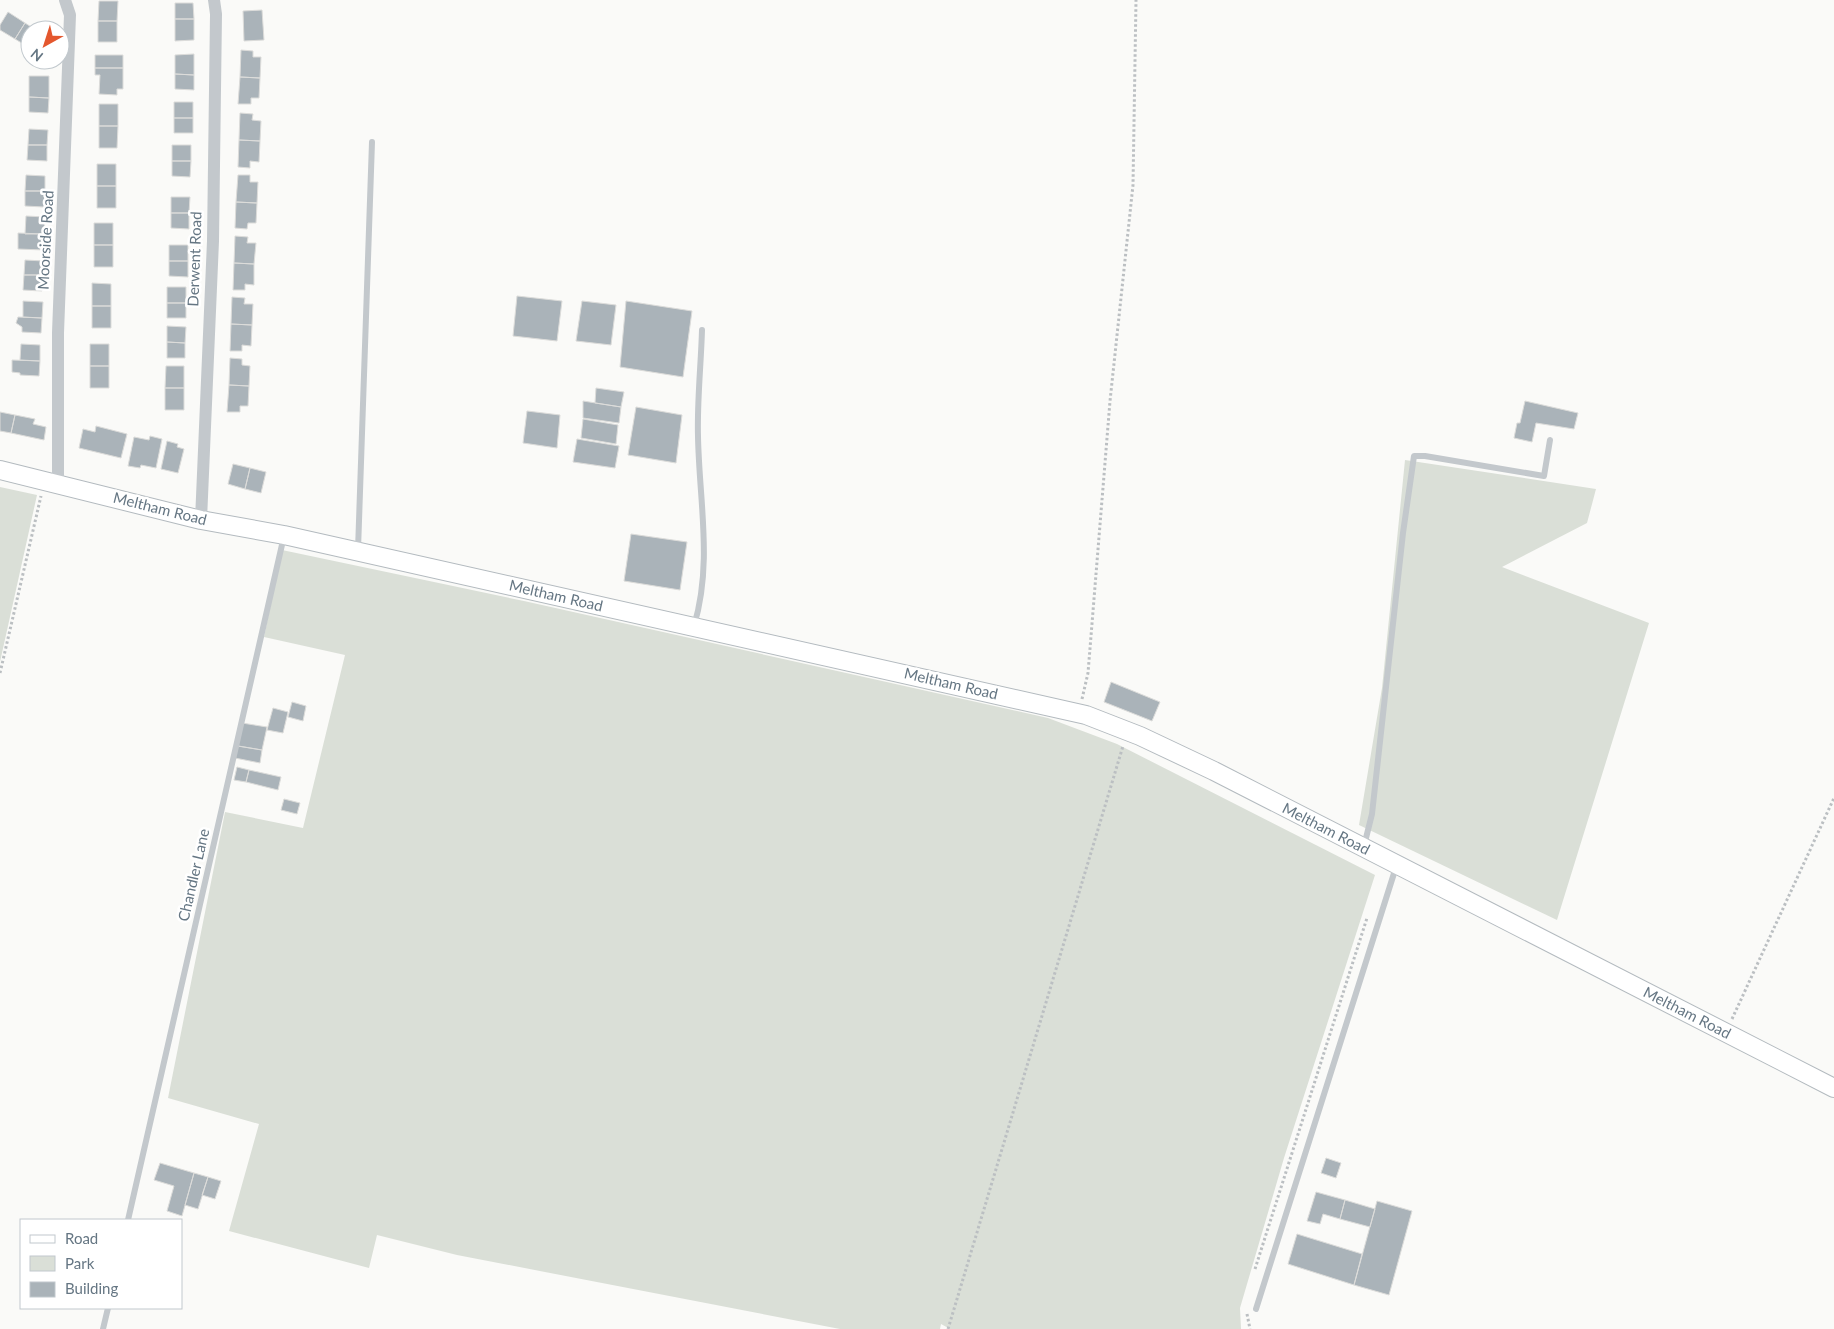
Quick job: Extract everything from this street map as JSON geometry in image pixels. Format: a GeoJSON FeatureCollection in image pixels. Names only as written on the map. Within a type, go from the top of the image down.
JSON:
{"type":"FeatureCollection","features":[{"type":"Feature","properties":{"kind":"street","name":"Moorside Road"},"geometry":{"type":"LineString","coordinates":[[51,482],[70,16],[65,0]]}},
{"type":"Feature","properties":{"kind":"street","name":"Derwent Road"},"geometry":{"type":"LineString","coordinates":[[201,520],[213,241],[216,14],[214,0]]}},
{"type":"Feature","properties":{"kind":"street","name":"Meltham Road"},"geometry":{"type":"LineString","coordinates":[[0,470],[201,520],[284,535],[1079,713],[1128,731],[1214,771],[1396,866],[1834,1088]]}},
{"type":"Feature","properties":{"kind":"lane"},"geometry":{"type":"LineString","coordinates":[[358,552],[372,142]]}},
{"type":"Feature","properties":{"kind":"lane"},"geometry":{"type":"LineString","coordinates":[[694,627],[702,599],[704,551],[703,492],[698,436],[702,330]]}},
{"type":"Feature","properties":{"kind":"lane"},"geometry":{"type":"LineString","coordinates":[[1364,848],[1372,814],[1403,534],[1414,456],[1426,456],[1544,476],[1550,440]]}},
{"type":"Feature","properties":{"kind":"lane","name":"Chandler Lane"},"geometry":{"type":"LineString","coordinates":[[128,1219],[284,535]]}},
{"type":"Feature","properties":{"kind":"lane"},"geometry":{"type":"LineString","coordinates":[[1256,1309],[1396,866]]}},
{"type":"Feature","properties":{"kind":"lane"},"geometry":{"type":"LineString","coordinates":[[103,1329],[108,1309]]}},
{"type":"Feature","properties":{"kind":"path"},"geometry":{"type":"LineString","coordinates":[[1079,713],[1088,674],[1111,384],[1133,185],[1136,0]]}},
{"type":"Feature","properties":{"kind":"path"},"geometry":{"type":"LineString","coordinates":[[0,673],[51,482]]}},
{"type":"Feature","properties":{"kind":"path"},"geometry":{"type":"LineString","coordinates":[[948,1329],[1128,731]]}},
{"type":"Feature","properties":{"kind":"path"},"geometry":{"type":"LineString","coordinates":[[1726,1032],[1834,798]]}},
{"type":"Feature","properties":{"kind":"path"},"geometry":{"type":"LineString","coordinates":[[1253,1277],[1367,916]]}},
{"type":"Feature","properties":{"kind":"path"},"geometry":{"type":"LineString","coordinates":[[1246,1313],[1250,1329]]}},
{"type":"Feature","properties":{"kind":"green space"},"geometry":{"type":"Polygon","coordinates":[[[1405,460],[1596,489],[1587,523],[1502,567],[1649,623],[1557,920],[1359,825],[1382,688],[1405,460]]]}},
{"type":"Feature","properties":{"kind":"green space"},"geometry":{"type":"Polygon","coordinates":[[[0,487],[37,495],[0,662],[0,487]]]}},
{"type":"Feature","properties":{"kind":"green space"},"geometry":{"type":"Polygon","coordinates":[[[282,550],[524,601],[1048,718],[1117,744],[1375,875],[1284,1158],[1240,1308],[1241,1329],[950,1329],[941,1324],[940,1329],[840,1329],[457,1255],[377,1235],[369,1268],[229,1231],[259,1124],[168,1098],[225,812],[303,828],[345,655],[264,637],[282,550]]]}},
{"type":"Feature","properties":{"kind":"building"},"geometry":{"type":"Polygon","coordinates":[[[99,1],[118,1],[117,21],[98,21],[99,1]]]}},
{"type":"Feature","properties":{"kind":"building"},"geometry":{"type":"Polygon","coordinates":[[[175,3],[193,3],[194,19],[175,19],[175,3]]]}},
{"type":"Feature","properties":{"kind":"building"},"geometry":{"type":"Polygon","coordinates":[[[262,10],[264,40],[244,41],[243,11],[262,10]]]}},
{"type":"Feature","properties":{"kind":"building"},"geometry":{"type":"Polygon","coordinates":[[[8,12],[20,20],[20,31],[15,39],[0,30],[0,25],[8,12]]]}},
{"type":"Feature","properties":{"kind":"building"},"geometry":{"type":"Polygon","coordinates":[[[175,19],[194,19],[194,40],[175,41],[175,19]]]}},
{"type":"Feature","properties":{"kind":"building"},"geometry":{"type":"Polygon","coordinates":[[[98,21],[117,21],[117,42],[98,42],[98,21]]]}},
{"type":"Feature","properties":{"kind":"building"},"geometry":{"type":"Polygon","coordinates":[[[20,31],[20,42],[15,39],[20,31]]]}},
{"type":"Feature","properties":{"kind":"building"},"geometry":{"type":"Polygon","coordinates":[[[241,50],[253,51],[253,57],[261,57],[260,78],[240,77],[241,50]]]}},
{"type":"Feature","properties":{"kind":"building"},"geometry":{"type":"Polygon","coordinates":[[[194,54],[194,75],[175,74],[175,55],[194,54]]]}},
{"type":"Feature","properties":{"kind":"building"},"geometry":{"type":"Polygon","coordinates":[[[95,55],[123,55],[123,68],[95,68],[95,55]]]}},
{"type":"Feature","properties":{"kind":"building"},"geometry":{"type":"Polygon","coordinates":[[[95,68],[123,68],[123,89],[117,89],[117,95],[99,94],[100,75],[95,75],[95,68]]]}},
{"type":"Feature","properties":{"kind":"building"},"geometry":{"type":"Polygon","coordinates":[[[175,74],[194,75],[194,90],[175,89],[175,74]]]}},
{"type":"Feature","properties":{"kind":"building"},"geometry":{"type":"Polygon","coordinates":[[[29,76],[49,76],[49,98],[29,97],[29,76]]]}},
{"type":"Feature","properties":{"kind":"building"},"geometry":{"type":"Polygon","coordinates":[[[240,77],[260,78],[259,98],[251,98],[251,104],[238,104],[240,77]]]}},
{"type":"Feature","properties":{"kind":"building"},"geometry":{"type":"Polygon","coordinates":[[[29,97],[49,98],[48,113],[29,112],[29,97]]]}},
{"type":"Feature","properties":{"kind":"building"},"geometry":{"type":"Polygon","coordinates":[[[174,102],[193,102],[193,118],[174,118],[174,102]]]}},
{"type":"Feature","properties":{"kind":"building"},"geometry":{"type":"Polygon","coordinates":[[[99,104],[118,104],[118,126],[99,126],[99,104]]]}},
{"type":"Feature","properties":{"kind":"building"},"geometry":{"type":"Polygon","coordinates":[[[240,113],[253,114],[252,120],[261,121],[260,141],[239,140],[240,113]]]}},
{"type":"Feature","properties":{"kind":"building"},"geometry":{"type":"Polygon","coordinates":[[[174,118],[193,118],[193,133],[174,133],[174,118]]]}},
{"type":"Feature","properties":{"kind":"building"},"geometry":{"type":"Polygon","coordinates":[[[99,126],[118,126],[117,148],[99,148],[99,126]]]}},
{"type":"Feature","properties":{"kind":"building"},"geometry":{"type":"Polygon","coordinates":[[[29,129],[48,130],[47,145],[28,145],[29,129]]]}},
{"type":"Feature","properties":{"kind":"building"},"geometry":{"type":"Polygon","coordinates":[[[239,140],[260,141],[259,162],[250,161],[250,168],[238,167],[239,140]]]}},
{"type":"Feature","properties":{"kind":"building"},"geometry":{"type":"Polygon","coordinates":[[[28,145],[47,145],[47,161],[27,160],[28,145]]]}},
{"type":"Feature","properties":{"kind":"building"},"geometry":{"type":"Polygon","coordinates":[[[172,145],[191,145],[191,161],[172,161],[172,145]]]}},
{"type":"Feature","properties":{"kind":"building"},"geometry":{"type":"Polygon","coordinates":[[[172,161],[191,161],[190,177],[172,176],[172,161]]]}},
{"type":"Feature","properties":{"kind":"building"},"geometry":{"type":"Polygon","coordinates":[[[97,164],[116,164],[116,186],[97,186],[97,164]]]}},
{"type":"Feature","properties":{"kind":"building"},"geometry":{"type":"Polygon","coordinates":[[[26,175],[45,176],[45,191],[25,191],[26,175]]]}},
{"type":"Feature","properties":{"kind":"building"},"geometry":{"type":"Polygon","coordinates":[[[238,175],[250,175],[250,182],[258,182],[257,203],[236,202],[238,175]]]}},
{"type":"Feature","properties":{"kind":"building"},"geometry":{"type":"Polygon","coordinates":[[[97,186],[116,186],[116,208],[97,208],[97,186]]]}},
{"type":"Feature","properties":{"kind":"building"},"geometry":{"type":"Polygon","coordinates":[[[25,191],[45,191],[44,207],[25,206],[25,191]]]}},
{"type":"Feature","properties":{"kind":"building"},"geometry":{"type":"Polygon","coordinates":[[[171,197],[190,197],[189,213],[171,213],[171,197]]]}},
{"type":"Feature","properties":{"kind":"building"},"geometry":{"type":"Polygon","coordinates":[[[236,202],[257,203],[256,223],[248,223],[247,229],[235,228],[236,202]]]}},
{"type":"Feature","properties":{"kind":"building"},"geometry":{"type":"Polygon","coordinates":[[[171,213],[189,213],[189,229],[171,228],[171,213]]]}},
{"type":"Feature","properties":{"kind":"building"},"geometry":{"type":"Polygon","coordinates":[[[26,216],[45,217],[44,234],[25,234],[26,216]]]}},
{"type":"Feature","properties":{"kind":"building"},"geometry":{"type":"Polygon","coordinates":[[[94,223],[113,223],[113,245],[94,245],[94,223]]]}},
{"type":"Feature","properties":{"kind":"building"},"geometry":{"type":"Polygon","coordinates":[[[18,233],[44,234],[44,250],[18,249],[18,233]]]}},
{"type":"Feature","properties":{"kind":"building"},"geometry":{"type":"Polygon","coordinates":[[[235,236],[248,237],[247,243],[256,243],[254,264],[234,263],[235,236]]]}},
{"type":"Feature","properties":{"kind":"building"},"geometry":{"type":"Polygon","coordinates":[[[94,245],[113,245],[113,267],[94,267],[94,245]]]}},
{"type":"Feature","properties":{"kind":"building"},"geometry":{"type":"Polygon","coordinates":[[[169,245],[188,245],[188,261],[169,261],[169,245]]]}},
{"type":"Feature","properties":{"kind":"building"},"geometry":{"type":"Polygon","coordinates":[[[25,260],[44,261],[43,275],[24,275],[25,260]]]}},
{"type":"Feature","properties":{"kind":"building"},"geometry":{"type":"Polygon","coordinates":[[[169,261],[188,261],[188,277],[169,276],[169,261]]]}},
{"type":"Feature","properties":{"kind":"building"},"geometry":{"type":"Polygon","coordinates":[[[234,263],[254,264],[254,285],[245,284],[245,290],[233,290],[234,263]]]}},
{"type":"Feature","properties":{"kind":"building"},"geometry":{"type":"Polygon","coordinates":[[[24,275],[43,275],[42,291],[23,290],[24,275]]]}},
{"type":"Feature","properties":{"kind":"building"},"geometry":{"type":"Polygon","coordinates":[[[92,283],[111,284],[111,306],[92,306],[92,283]]]}},
{"type":"Feature","properties":{"kind":"building"},"geometry":{"type":"Polygon","coordinates":[[[167,287],[186,287],[186,303],[167,303],[167,287]]]}},
{"type":"Feature","properties":{"kind":"building"},"geometry":{"type":"Polygon","coordinates":[[[517,296],[562,301],[557,341],[513,336],[517,296]]]}},
{"type":"Feature","properties":{"kind":"building"},"geometry":{"type":"Polygon","coordinates":[[[232,297],[245,298],[244,304],[253,304],[252,325],[231,324],[232,297]]]}},
{"type":"Feature","properties":{"kind":"building"},"geometry":{"type":"Polygon","coordinates":[[[23,301],[43,302],[42,318],[23,317],[23,301]]]}},
{"type":"Feature","properties":{"kind":"building"},"geometry":{"type":"Polygon","coordinates":[[[582,301],[616,305],[611,345],[576,341],[582,301]]]}},
{"type":"Feature","properties":{"kind":"building"},"geometry":{"type":"Polygon","coordinates":[[[626,301],[692,311],[683,377],[620,367],[626,301]]]}},
{"type":"Feature","properties":{"kind":"building"},"geometry":{"type":"Polygon","coordinates":[[[167,303],[186,303],[186,318],[167,318],[167,303]]]}},
{"type":"Feature","properties":{"kind":"building"},"geometry":{"type":"Polygon","coordinates":[[[92,306],[111,306],[111,328],[92,328],[92,306]]]}},
{"type":"Feature","properties":{"kind":"building"},"geometry":{"type":"Polygon","coordinates":[[[18,317],[42,318],[41,333],[22,332],[22,327],[16,323],[18,317]]]}},
{"type":"Feature","properties":{"kind":"building"},"geometry":{"type":"Polygon","coordinates":[[[231,324],[252,325],[251,346],[242,345],[242,351],[230,351],[231,324]]]}},
{"type":"Feature","properties":{"kind":"building"},"geometry":{"type":"Polygon","coordinates":[[[167,326],[186,327],[185,343],[167,342],[167,326]]]}},
{"type":"Feature","properties":{"kind":"building"},"geometry":{"type":"Polygon","coordinates":[[[167,342],[185,343],[185,358],[167,358],[167,342]]]}},
{"type":"Feature","properties":{"kind":"building"},"geometry":{"type":"Polygon","coordinates":[[[21,344],[40,345],[40,361],[20,360],[21,344]]]}},
{"type":"Feature","properties":{"kind":"building"},"geometry":{"type":"Polygon","coordinates":[[[90,344],[109,344],[109,366],[90,366],[90,344]]]}},
{"type":"Feature","properties":{"kind":"building"},"geometry":{"type":"Polygon","coordinates":[[[230,358],[242,359],[242,365],[250,366],[249,386],[229,385],[230,358]]]}},
{"type":"Feature","properties":{"kind":"building"},"geometry":{"type":"Polygon","coordinates":[[[12,360],[40,361],[39,376],[20,375],[20,373],[12,372],[12,360]]]}},
{"type":"Feature","properties":{"kind":"building"},"geometry":{"type":"Polygon","coordinates":[[[90,366],[109,366],[109,388],[90,388],[90,366]]]}},
{"type":"Feature","properties":{"kind":"building"},"geometry":{"type":"Polygon","coordinates":[[[166,366],[184,366],[184,388],[165,388],[166,366]]]}},
{"type":"Feature","properties":{"kind":"building"},"geometry":{"type":"Polygon","coordinates":[[[229,385],[249,386],[248,406],[240,406],[240,412],[227,412],[229,385]]]}},
{"type":"Feature","properties":{"kind":"building"},"geometry":{"type":"Polygon","coordinates":[[[165,388],[184,388],[184,410],[165,410],[165,388]]]}},
{"type":"Feature","properties":{"kind":"building"},"geometry":{"type":"Polygon","coordinates":[[[596,388],[624,392],[621,407],[595,403],[596,388]]]}},
{"type":"Feature","properties":{"kind":"building"},"geometry":{"type":"Polygon","coordinates":[[[583,401],[621,407],[619,423],[583,418],[583,401]]]}},
{"type":"Feature","properties":{"kind":"building"},"geometry":{"type":"Polygon","coordinates":[[[1525,401],[1578,413],[1574,429],[1536,423],[1532,442],[1514,438],[1525,401]]]}},
{"type":"Feature","properties":{"kind":"building"},"geometry":{"type":"Polygon","coordinates":[[[636,407],[682,415],[676,463],[628,455],[636,407]]]}},
{"type":"Feature","properties":{"kind":"building"},"geometry":{"type":"Polygon","coordinates":[[[527,411],[560,415],[557,448],[523,443],[527,411]]]}},
{"type":"Feature","properties":{"kind":"building"},"geometry":{"type":"Polygon","coordinates":[[[0,412],[15,415],[11,433],[0,431],[0,412]]]}},
{"type":"Feature","properties":{"kind":"building"},"geometry":{"type":"Polygon","coordinates":[[[15,415],[35,419],[33,424],[46,427],[44,440],[11,433],[15,415]]]}},
{"type":"Feature","properties":{"kind":"building"},"geometry":{"type":"Polygon","coordinates":[[[583,419],[618,425],[616,444],[581,438],[583,419]]]}},
{"type":"Feature","properties":{"kind":"building"},"geometry":{"type":"Polygon","coordinates":[[[96,426],[127,434],[121,458],[79,448],[83,429],[95,432],[96,426]]]}},
{"type":"Feature","properties":{"kind":"building"},"geometry":{"type":"Polygon","coordinates":[[[150,436],[162,439],[156,468],[141,465],[140,468],[128,466],[134,437],[149,440],[150,436]]]}},
{"type":"Feature","properties":{"kind":"building"},"geometry":{"type":"Polygon","coordinates":[[[577,439],[619,446],[615,468],[573,462],[577,439]]]}},
{"type":"Feature","properties":{"kind":"building"},"geometry":{"type":"Polygon","coordinates":[[[167,441],[178,444],[177,447],[184,449],[178,473],[161,469],[167,441]]]}},
{"type":"Feature","properties":{"kind":"building"},"geometry":{"type":"Polygon","coordinates":[[[233,464],[250,468],[245,489],[228,484],[233,464]]]}},
{"type":"Feature","properties":{"kind":"building"},"geometry":{"type":"Polygon","coordinates":[[[250,468],[266,472],[261,493],[245,489],[250,468]]]}},
{"type":"Feature","properties":{"kind":"building"},"geometry":{"type":"Polygon","coordinates":[[[631,534],[687,542],[680,590],[624,581],[631,534]]]}},
{"type":"Feature","properties":{"kind":"building"},"geometry":{"type":"Polygon","coordinates":[[[1111,682],[1160,702],[1152,721],[1104,702],[1111,682]]]}},
{"type":"Feature","properties":{"kind":"building"},"geometry":{"type":"Polygon","coordinates":[[[292,702],[306,706],[303,721],[288,717],[292,702]]]}},
{"type":"Feature","properties":{"kind":"building"},"geometry":{"type":"Polygon","coordinates":[[[273,708],[288,712],[283,733],[267,730],[273,708]]]}},
{"type":"Feature","properties":{"kind":"building"},"geometry":{"type":"Polygon","coordinates":[[[242,723],[267,727],[262,750],[238,746],[242,723]]]}},
{"type":"Feature","properties":{"kind":"building"},"geometry":{"type":"Polygon","coordinates":[[[238,746],[262,750],[260,763],[235,758],[238,746]]]}},
{"type":"Feature","properties":{"kind":"building"},"geometry":{"type":"Polygon","coordinates":[[[237,767],[249,770],[246,782],[234,780],[237,767]]]}},
{"type":"Feature","properties":{"kind":"building"},"geometry":{"type":"Polygon","coordinates":[[[249,770],[281,777],[278,790],[246,782],[249,770]]]}},
{"type":"Feature","properties":{"kind":"building"},"geometry":{"type":"Polygon","coordinates":[[[284,799],[300,803],[297,814],[281,810],[284,799]]]}},
{"type":"Feature","properties":{"kind":"building"},"geometry":{"type":"Polygon","coordinates":[[[1326,1158],[1341,1163],[1336,1178],[1321,1173],[1326,1158]]]}},
{"type":"Feature","properties":{"kind":"building"},"geometry":{"type":"Polygon","coordinates":[[[160,1163],[194,1173],[182,1216],[167,1211],[174,1186],[154,1180],[160,1163]]]}},
{"type":"Feature","properties":{"kind":"building"},"geometry":{"type":"Polygon","coordinates":[[[194,1173],[208,1177],[198,1209],[185,1205],[194,1173]]]}},
{"type":"Feature","properties":{"kind":"building"},"geometry":{"type":"Polygon","coordinates":[[[208,1177],[221,1181],[215,1199],[202,1195],[208,1177]]]}},
{"type":"Feature","properties":{"kind":"building"},"geometry":{"type":"Polygon","coordinates":[[[1316,1192],[1345,1200],[1340,1219],[1323,1214],[1320,1224],[1307,1221],[1316,1192]]]}},
{"type":"Feature","properties":{"kind":"building"},"geometry":{"type":"Polygon","coordinates":[[[1345,1200],[1375,1209],[1370,1227],[1340,1219],[1345,1200]]]}},
{"type":"Feature","properties":{"kind":"building"},"geometry":{"type":"Polygon","coordinates":[[[1377,1201],[1412,1211],[1389,1295],[1354,1285],[1377,1201]]]}},
{"type":"Feature","properties":{"kind":"building"},"geometry":{"type":"Polygon","coordinates":[[[1297,1234],[1362,1254],[1354,1285],[1288,1264],[1297,1234]]]}}]}
